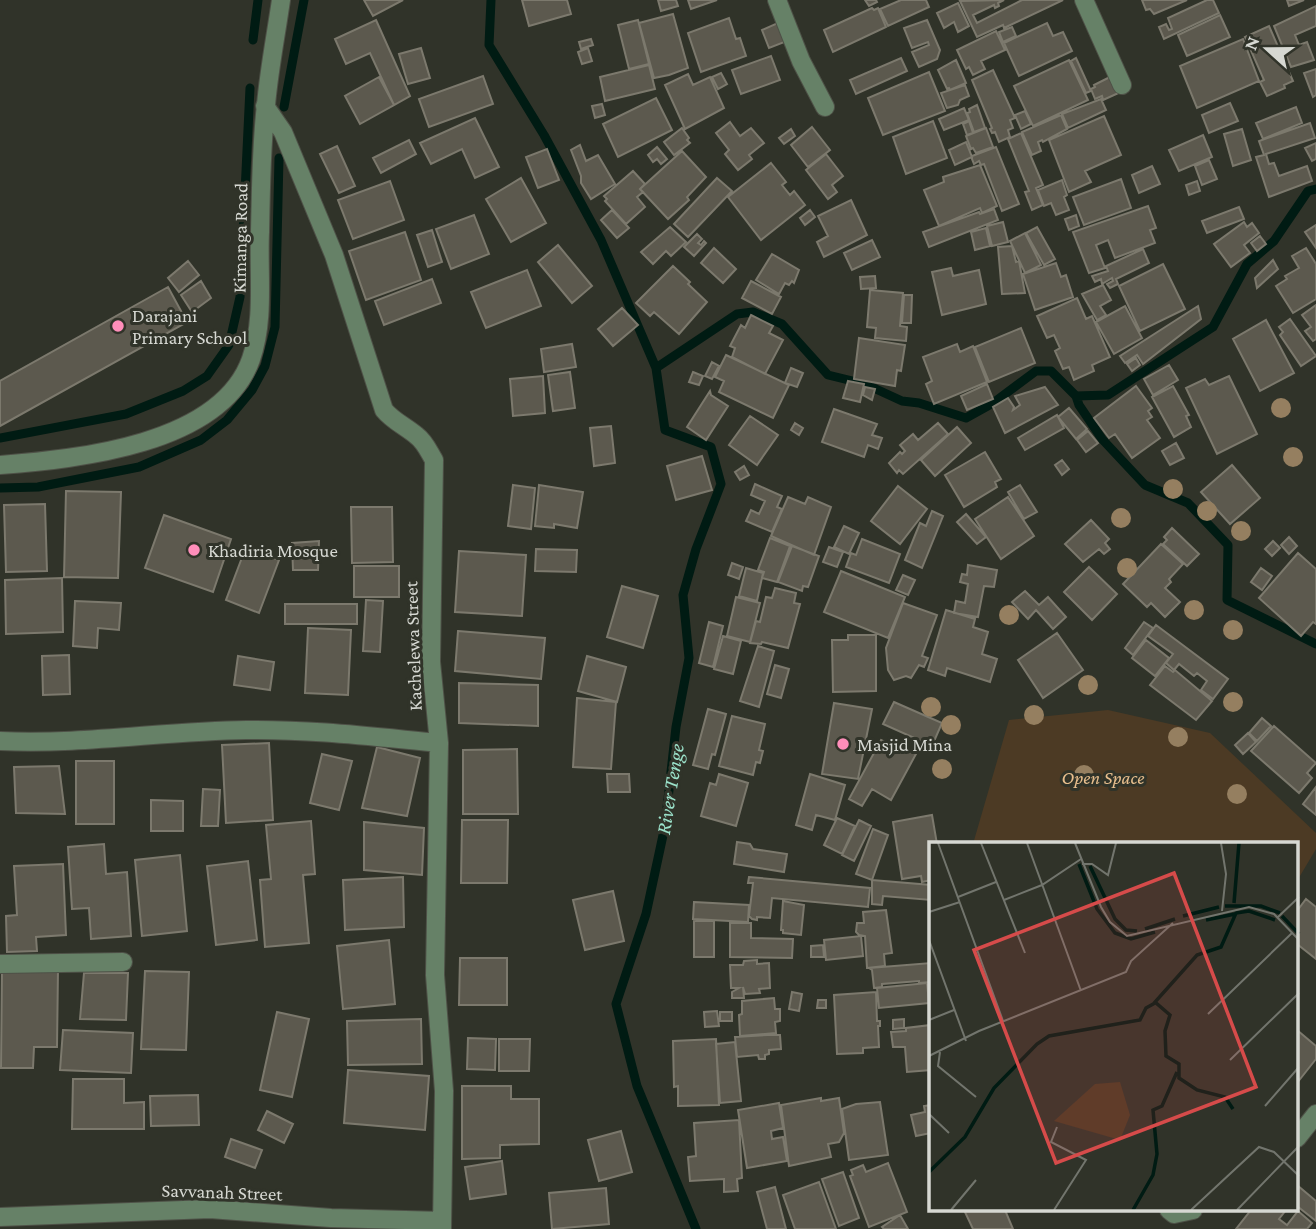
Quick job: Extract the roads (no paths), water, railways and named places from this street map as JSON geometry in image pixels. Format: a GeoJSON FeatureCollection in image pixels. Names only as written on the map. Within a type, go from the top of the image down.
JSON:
{"type":"FeatureCollection","features":[{"type":"Feature","properties":{"kind":"street","name":"Kimanga Road"},"geometry":{"type":"LineString","coordinates":[[0,466],[134,446],[188,425],[214,409],[239,383],[251,359],[259,323],[259,234],[265,106],[281,0]]}},
{"type":"Feature","properties":{"kind":"street"},"geometry":{"type":"LineString","coordinates":[[777,0],[801,61],[825,107]]}},
{"type":"Feature","properties":{"kind":"street"},"geometry":{"type":"LineString","coordinates":[[1084,0],[1122,85]]}},
{"type":"Feature","properties":{"kind":"street","name":"Kachelewa Street"},"geometry":{"type":"LineString","coordinates":[[265,106],[283,132],[334,256],[384,410],[391,419],[417,436],[434,460],[431,662],[439,743],[435,975],[444,1091],[442,1225]]}},
{"type":"Feature","properties":{"kind":"street"},"geometry":{"type":"LineString","coordinates":[[0,741],[28,743],[247,730],[338,734],[439,743]]}},
{"type":"Feature","properties":{"kind":"street"},"geometry":{"type":"LineString","coordinates":[[0,964],[123,962]]}},
{"type":"Feature","properties":{"kind":"street"},"geometry":{"type":"LineString","coordinates":[[1298,1137],[1316,1114]]}},
{"type":"Feature","properties":{"kind":"street","name":"Savvanah Street"},"geometry":{"type":"LineString","coordinates":[[0,1217],[210,1209],[442,1225]]}},
{"type":"Feature","properties":{"kind":"waterway"},"geometry":{"type":"LineString","coordinates":[[253,40],[258,0]]}},
{"type":"Feature","properties":{"kind":"waterway"},"geometry":{"type":"LineString","coordinates":[[284,107],[304,0]]}},
{"type":"Feature","properties":{"kind":"waterway"},"geometry":{"type":"LineString","coordinates":[[491,0],[489,45],[544,135],[601,240],[656,368],[737,314],[753,312],[782,324],[828,375],[865,384],[902,401],[919,403],[966,418],[993,403],[1036,371],[1051,371],[1076,396],[1108,395],[1213,327],[1247,264],[1274,241],[1308,191],[1316,189]]}},
{"type":"Feature","properties":{"kind":"waterway"},"geometry":{"type":"LineString","coordinates":[[0,438],[126,414],[183,391],[207,376],[229,345],[240,297],[250,88]]}},
{"type":"Feature","properties":{"kind":"waterway"},"geometry":{"type":"LineString","coordinates":[[0,488],[38,487],[139,467],[201,440],[227,420],[252,390],[265,366],[275,327],[279,158]]}},
{"type":"Feature","properties":{"kind":"waterway","name":"River Tenge"},"geometry":{"type":"LineString","coordinates":[[656,368],[665,430],[711,447],[721,484],[696,549],[683,595],[689,658],[676,727],[665,826],[646,914],[616,1004],[637,1086],[696,1229]]}},
{"type":"Feature","properties":{"kind":"waterway"},"geometry":{"type":"LineString","coordinates":[[1076,396],[1102,439],[1145,485],[1188,503],[1228,545],[1227,600],[1316,644]]}},
{"type":"Feature","properties":{"kind":"place","name":"Darajani Primary School"},"geometry":{"type":"Point","coordinates":[118,326]}},
{"type":"Feature","properties":{"kind":"place","name":"Khadiria Mosque"},"geometry":{"type":"Point","coordinates":[194,550]}},
{"type":"Feature","properties":{"kind":"place","name":"Masjid Mina"},"geometry":{"type":"Point","coordinates":[843,744]}},
{"type":"Feature","properties":{"kind":"park label","name":"Open Space"},"geometry":{"type":"Point","coordinates":[1103,777]}}]}
